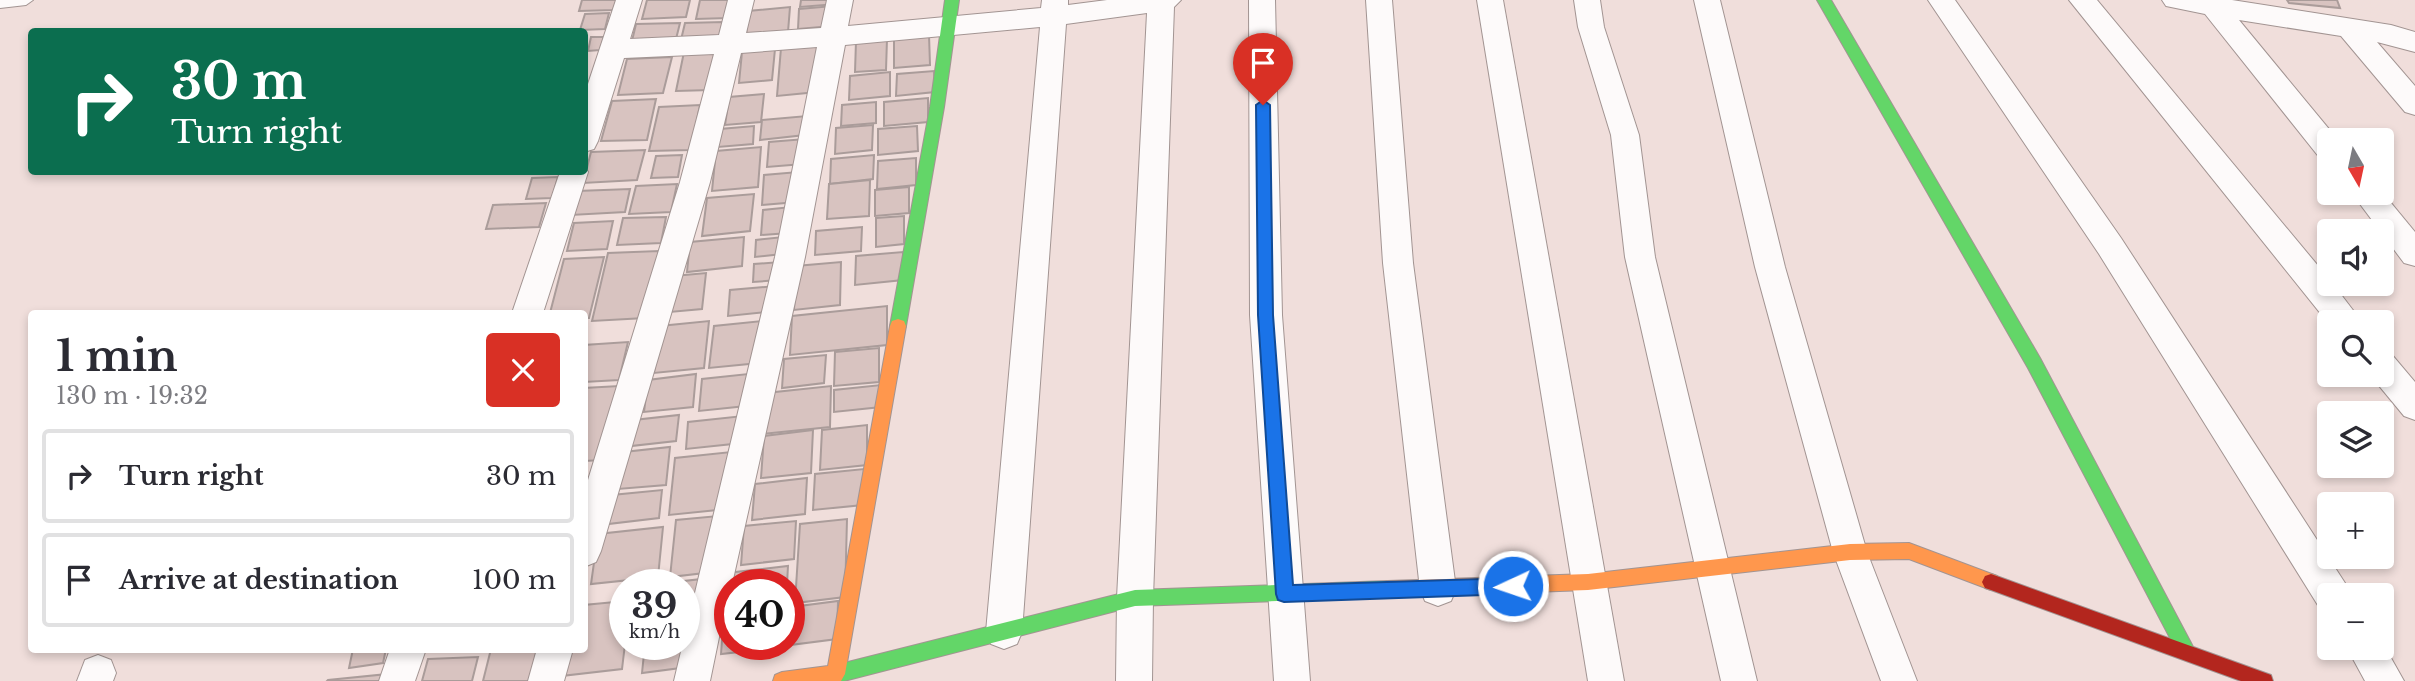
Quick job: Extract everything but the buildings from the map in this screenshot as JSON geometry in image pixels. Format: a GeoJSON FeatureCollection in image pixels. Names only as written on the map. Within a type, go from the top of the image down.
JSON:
{"type":"FeatureCollection","features":[{"type":"Feature","properties":{"kind":"street"},"geometry":{"type":"LineString","coordinates":[[588,129],[629,0]]}},
{"type":"Feature","properties":{"kind":"street"},"geometry":{"type":"LineString","coordinates":[[588,538],[695,183],[741,0]]}},
{"type":"Feature","properties":{"kind":"street"},"geometry":{"type":"LineString","coordinates":[[692,681],[790,257],[840,0]]}},
{"type":"Feature","properties":{"kind":"street"},"geometry":{"type":"LineString","coordinates":[[614,49],[730,46],[832,37],[950,13],[1164,0],[1135,598],[1134,681]]}},
{"type":"Feature","properties":{"kind":"street"},"geometry":{"type":"LineString","coordinates":[[1262,0],[1266,315],[1292,681]]}},
{"type":"Feature","properties":{"kind":"street"},"geometry":{"type":"LineString","coordinates":[[1378,0],[1398,263],[1438,589]]}},
{"type":"Feature","properties":{"kind":"street"},"geometry":{"type":"LineString","coordinates":[[1490,0],[1606,681]]}},
{"type":"Feature","properties":{"kind":"street"},"geometry":{"type":"LineString","coordinates":[[1587,0],[1591,27],[1625,135],[1640,257],[1739,681]]}},
{"type":"Feature","properties":{"kind":"street"},"geometry":{"type":"LineString","coordinates":[[1707,0],[1770,267],[1850,552],[1899,681]]}},
{"type":"Feature","properties":{"kind":"street"},"geometry":{"type":"LineString","coordinates":[[1824,0],[2034,363],[2185,649]]}},
{"type":"Feature","properties":{"kind":"street"},"geometry":{"type":"LineString","coordinates":[[1941,0],[2110,246],[2324,583]]}},
{"type":"Feature","properties":{"kind":"street"},"geometry":{"type":"LineString","coordinates":[[2082,0],[2336,310]]}},
{"type":"Feature","properties":{"kind":"street"},"geometry":{"type":"LineString","coordinates":[[2175,0],[2210,3],[2415,42]]}},
{"type":"Feature","properties":{"kind":"street"},"geometry":{"type":"LineString","coordinates":[[2210,3],[2317,134]]}},
{"type":"Feature","properties":{"kind":"street"},"geometry":{"type":"LineString","coordinates":[[1004,632],[1054,8]]}},
{"type":"Feature","properties":{"kind":"street"},"geometry":{"type":"LineString","coordinates":[[836,678],[895,355],[950,13]]}},
{"type":"Feature","properties":{"kind":"street"},"geometry":{"type":"LineString","coordinates":[[2349,28],[2415,105]]}},
{"type":"Feature","properties":{"kind":"street"},"geometry":{"type":"LineString","coordinates":[[528,310],[573,175]]}},
{"type":"Feature","properties":{"kind":"street"},"geometry":{"type":"LineString","coordinates":[[2375,205],[2415,254]]}},
{"type":"Feature","properties":{"kind":"street"},"geometry":{"type":"LineString","coordinates":[[2394,381],[2415,406]]}},
{"type":"Feature","properties":{"kind":"street"},"geometry":{"type":"LineString","coordinates":[[782,681],[836,678],[1135,598],[1588,582],[1850,552],[1909,551],[2088,618],[2185,649],[2264,681]]}},
{"type":"Feature","properties":{"kind":"street"},"geometry":{"type":"LineString","coordinates":[[397,681],[407,653]]}},
{"type":"Feature","properties":{"kind":"street"},"geometry":{"type":"LineString","coordinates":[[545,681],[554,653]]}},
{"type":"Feature","properties":{"kind":"street"},"geometry":{"type":"LineString","coordinates":[[2373,660],[2386,681]]}},
{"type":"Feature","properties":{"kind":"lane"},"geometry":{"type":"LineString","coordinates":[[0,3],[26,0]]}},
{"type":"Feature","properties":{"kind":"traffic: fast"},"geometry":{"type":"LineString","coordinates":[[898,326],[937,107],[952,0]]}},
{"type":"Feature","properties":{"kind":"traffic: fast"},"geometry":{"type":"LineString","coordinates":[[1824,0],[2034,363],[2185,649]]}},
{"type":"Feature","properties":{"kind":"traffic: fast"},"geometry":{"type":"LineString","coordinates":[[835,681],[836,674],[1135,598],[1388,589]]}},
{"type":"Feature","properties":{"kind":"traffic: slow"},"geometry":{"type":"LineString","coordinates":[[782,681],[836,674],[898,326]]}},
{"type":"Feature","properties":{"kind":"traffic: slow"},"geometry":{"type":"LineString","coordinates":[[1388,589],[1588,582],[1850,552],[1909,551],[1991,582]]}},
{"type":"Feature","properties":{"kind":"traffic: jam"},"geometry":{"type":"LineString","coordinates":[[1991,582],[2264,681]]}},
{"type":"Feature","properties":{"kind":"route"},"geometry":{"type":"LineString","coordinates":[[1263,105],[1266,315],[1284,594],[1513,586]]}}]}
